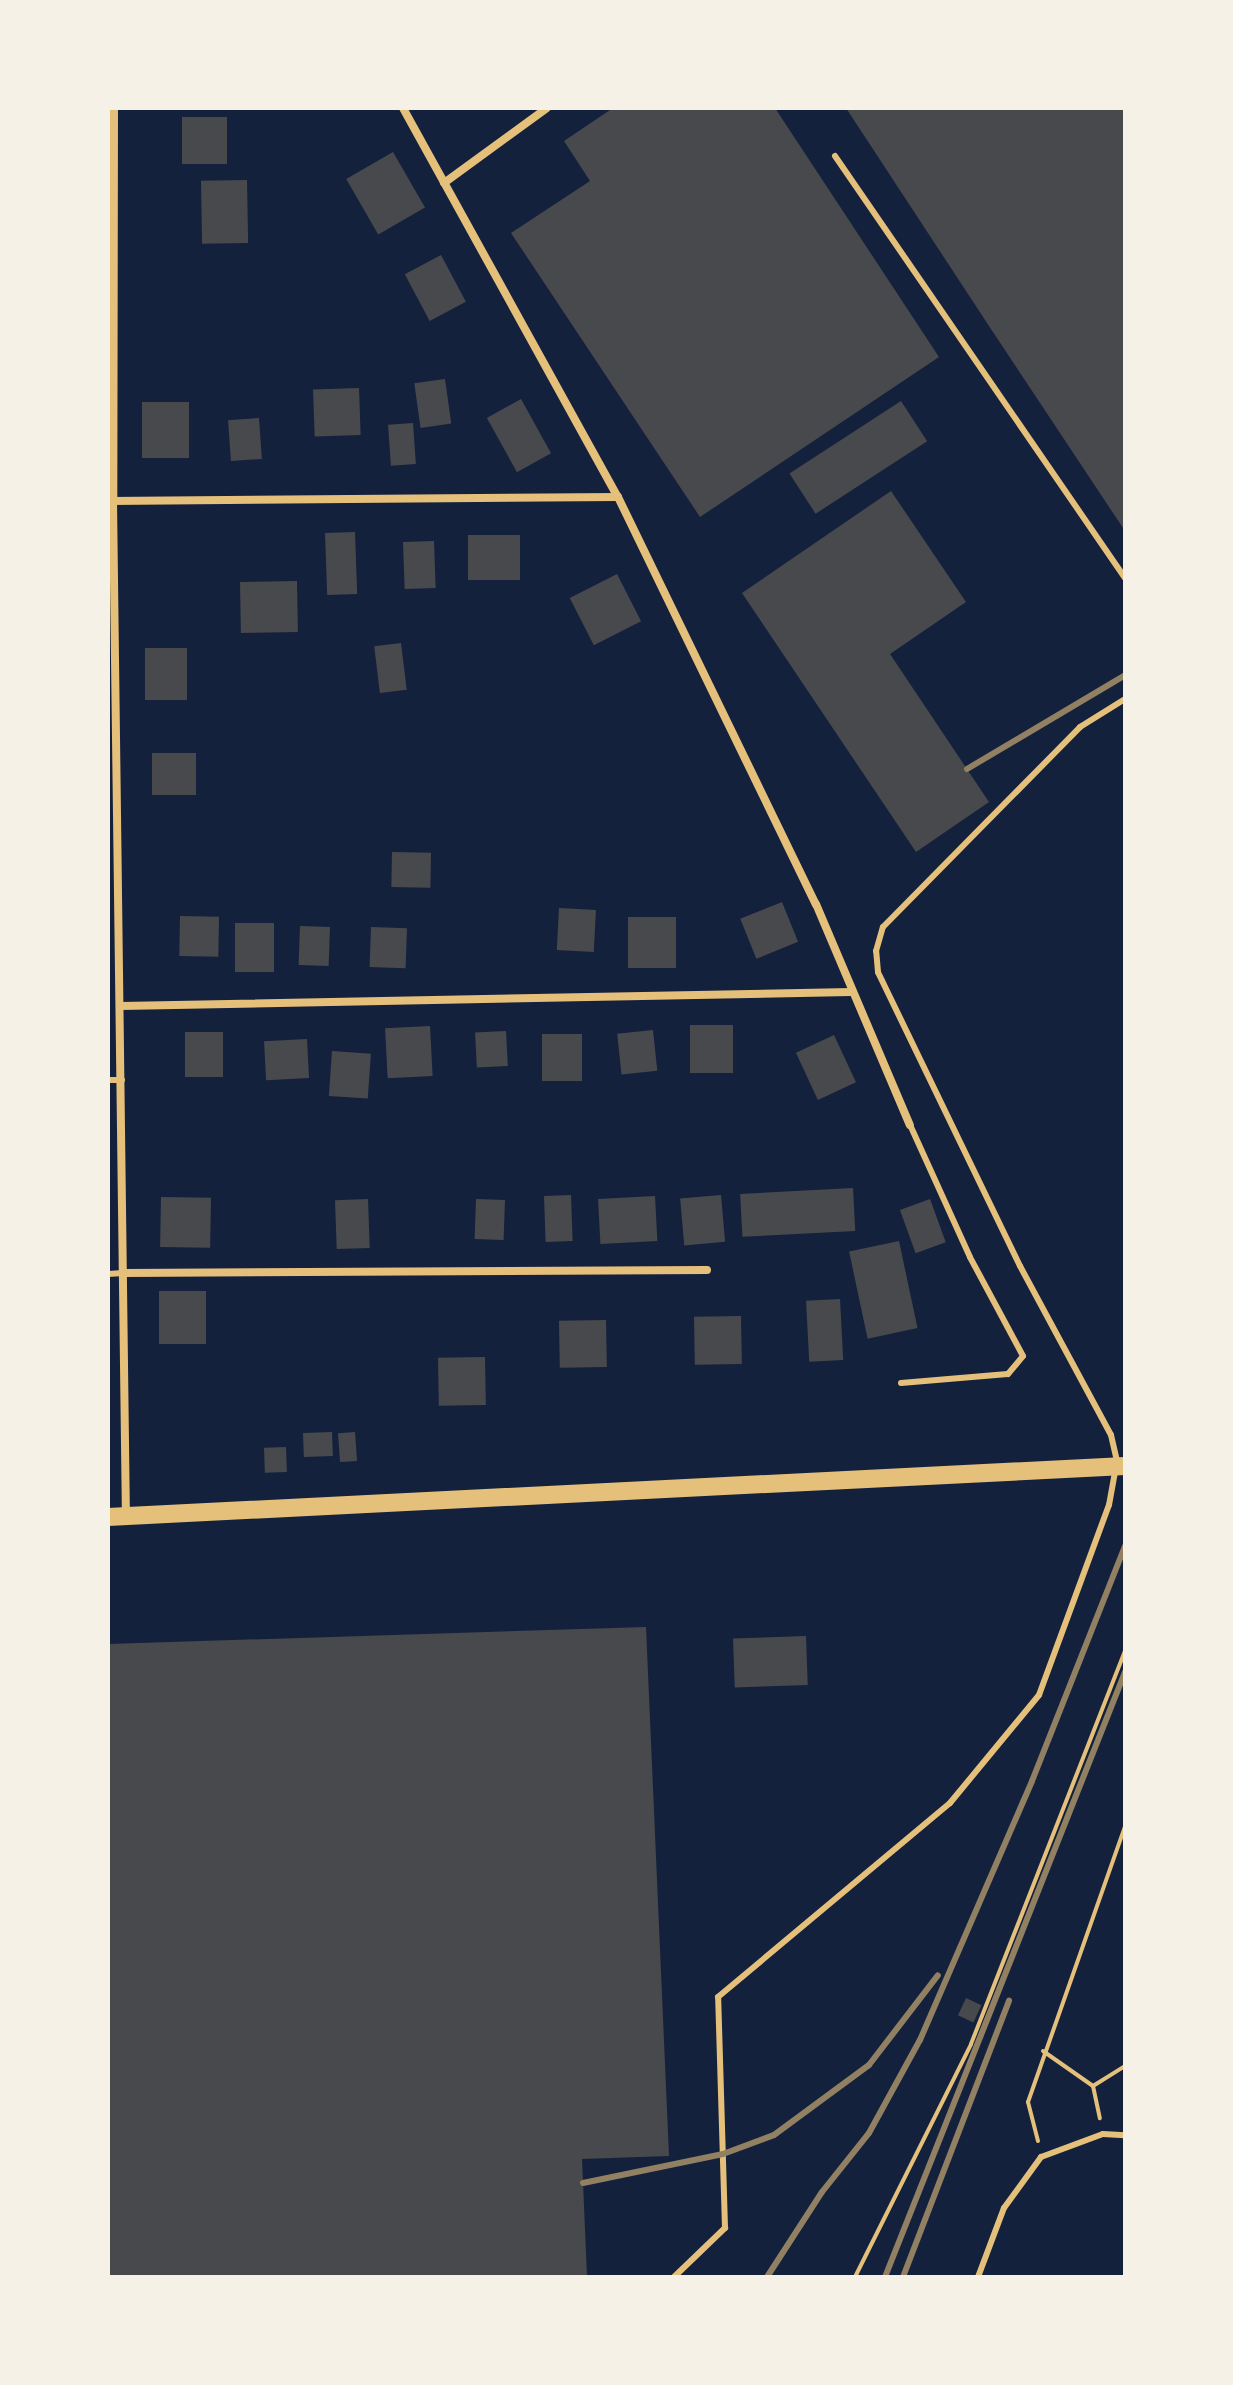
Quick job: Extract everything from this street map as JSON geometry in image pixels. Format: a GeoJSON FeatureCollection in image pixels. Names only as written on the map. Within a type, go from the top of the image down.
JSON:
{"type":"FeatureCollection","features":[{"type":"Feature","properties":{"kind":"main road"},"geometry":{"type":"LineString","coordinates":[[117,1516],[1125,1466]]}},
{"type":"Feature","properties":{"kind":"street"},"geometry":{"type":"LineString","coordinates":[[114,108],[111,501],[123,1273],[117,1516]]}},
{"type":"Feature","properties":{"kind":"street"},"geometry":{"type":"LineString","coordinates":[[403,108],[618,497],[816,904],[910,1125]]}},
{"type":"Feature","properties":{"kind":"street"},"geometry":{"type":"LineString","coordinates":[[444,183],[547,108]]}},
{"type":"Feature","properties":{"kind":"street"},"geometry":{"type":"LineString","coordinates":[[111,501],[618,497]]}},
{"type":"Feature","properties":{"kind":"street"},"geometry":{"type":"LineString","coordinates":[[121,1006],[851,992]]}},
{"type":"Feature","properties":{"kind":"street"},"geometry":{"type":"LineString","coordinates":[[123,1273],[707,1270]]}},
{"type":"Feature","properties":{"kind":"lane"},"geometry":{"type":"LineString","coordinates":[[835,156],[1125,578]]}},
{"type":"Feature","properties":{"kind":"lane"},"geometry":{"type":"LineString","coordinates":[[674,2277],[725,2228],[718,1997],[950,1803],[1039,1695],[1109,1505],[1117,1461],[1111,1435],[1006,1238],[878,972],[876,951],[883,927],[1080,727],[1125,699]]}},
{"type":"Feature","properties":{"kind":"lane"},"geometry":{"type":"LineString","coordinates":[[108,1080],[122,1080]]}},
{"type":"Feature","properties":{"kind":"lane"},"geometry":{"type":"LineString","coordinates":[[901,1383],[1008,1374],[1021,1364],[1023,1356],[970,1257],[910,1125]]}},
{"type":"Feature","properties":{"kind":"lane"},"geometry":{"type":"LineString","coordinates":[[108,1274],[123,1273]]}},
{"type":"Feature","properties":{"kind":"lane"},"geometry":{"type":"LineString","coordinates":[[978,2277],[1004,2208],[1041,2157],[1103,2134],[1125,2135]]}},
{"type":"Feature","properties":{"kind":"path"},"geometry":{"type":"LineString","coordinates":[[855,2277],[971,2044],[1125,1651]]}},
{"type":"Feature","properties":{"kind":"path"},"geometry":{"type":"LineString","coordinates":[[1041,2157],[1028,2102],[1043,2051],[1125,1826]]}},
{"type":"Feature","properties":{"kind":"path"},"geometry":{"type":"LineString","coordinates":[[1043,2051],[1093,2086],[1103,2134]]}},
{"type":"Feature","properties":{"kind":"path"},"geometry":{"type":"LineString","coordinates":[[1093,2086],[1125,2066]]}},
{"type":"Feature","properties":{"kind":"building"},"geometry":{"type":"Polygon","coordinates":[[[613,108],[775,108],[939,357],[700,517],[511,233],[590,181],[564,141],[613,108]]]}},
{"type":"Feature","properties":{"kind":"building"},"geometry":{"type":"Polygon","coordinates":[[[846,108],[1125,108],[1125,531],[987,323],[846,108]]]}},
{"type":"Feature","properties":{"kind":"building"},"geometry":{"type":"Polygon","coordinates":[[[182,117],[227,117],[227,164],[182,164],[182,117]]]}},
{"type":"Feature","properties":{"kind":"building"},"geometry":{"type":"Polygon","coordinates":[[[393,152],[425,207],[378,234],[346,179],[393,152]]]}},
{"type":"Feature","properties":{"kind":"building"},"geometry":{"type":"Polygon","coordinates":[[[247,180],[248,243],[202,244],[201,181],[247,180]]]}},
{"type":"Feature","properties":{"kind":"building"},"geometry":{"type":"Polygon","coordinates":[[[441,255],[466,302],[430,321],[405,274],[441,255]]]}},
{"type":"Feature","properties":{"kind":"building"},"geometry":{"type":"Polygon","coordinates":[[[445,379],[451,424],[421,428],[414,383],[445,379]]]}},
{"type":"Feature","properties":{"kind":"building"},"geometry":{"type":"Polygon","coordinates":[[[359,388],[361,435],[315,437],[313,390],[359,388]]]}},
{"type":"Feature","properties":{"kind":"building"},"geometry":{"type":"Polygon","coordinates":[[[521,399],[551,453],[517,472],[487,418],[521,399]]]}},
{"type":"Feature","properties":{"kind":"building"},"geometry":{"type":"Polygon","coordinates":[[[901,401],[927,441],[816,514],[789,473],[901,401]]]}},
{"type":"Feature","properties":{"kind":"building"},"geometry":{"type":"Polygon","coordinates":[[[142,402],[189,402],[189,458],[142,458],[142,402]]]}},
{"type":"Feature","properties":{"kind":"building"},"geometry":{"type":"Polygon","coordinates":[[[259,418],[262,459],[231,461],[228,420],[259,418]]]}},
{"type":"Feature","properties":{"kind":"building"},"geometry":{"type":"Polygon","coordinates":[[[413,423],[416,464],[391,466],[388,425],[413,423]]]}},
{"type":"Feature","properties":{"kind":"building"},"geometry":{"type":"Polygon","coordinates":[[[891,491],[966,602],[890,654],[989,802],[916,852],[742,593],[891,491]]]}},
{"type":"Feature","properties":{"kind":"building"},"geometry":{"type":"Polygon","coordinates":[[[355,532],[357,594],[327,595],[325,533],[355,532]]]}},
{"type":"Feature","properties":{"kind":"building"},"geometry":{"type":"Polygon","coordinates":[[[468,535],[520,535],[520,580],[468,580],[468,535]]]}},
{"type":"Feature","properties":{"kind":"building"},"geometry":{"type":"Polygon","coordinates":[[[434,541],[436,588],[405,589],[403,542],[434,541]]]}},
{"type":"Feature","properties":{"kind":"building"},"geometry":{"type":"Polygon","coordinates":[[[617,574],[641,621],[594,645],[570,598],[617,574]]]}},
{"type":"Feature","properties":{"kind":"building"},"geometry":{"type":"Polygon","coordinates":[[[297,581],[298,632],[241,633],[240,582],[297,581]]]}},
{"type":"Feature","properties":{"kind":"building"},"geometry":{"type":"Polygon","coordinates":[[[401,643],[407,690],[380,693],[374,646],[401,643]]]}},
{"type":"Feature","properties":{"kind":"building"},"geometry":{"type":"Polygon","coordinates":[[[145,648],[187,648],[187,700],[145,700],[145,648]]]}},
{"type":"Feature","properties":{"kind":"building"},"geometry":{"type":"Polygon","coordinates":[[[152,753],[196,753],[196,795],[152,795],[152,753]]]}},
{"type":"Feature","properties":{"kind":"building"},"geometry":{"type":"Polygon","coordinates":[[[392,852],[431,853],[430,888],[391,887],[392,852]]]}},
{"type":"Feature","properties":{"kind":"building"},"geometry":{"type":"Polygon","coordinates":[[[782,902],[798,942],[756,959],[740,919],[782,902]]]}},
{"type":"Feature","properties":{"kind":"building"},"geometry":{"type":"Polygon","coordinates":[[[559,908],[596,910],[594,952],[557,950],[559,908]]]}},
{"type":"Feature","properties":{"kind":"building"},"geometry":{"type":"Polygon","coordinates":[[[180,916],[219,917],[218,957],[179,956],[180,916]]]}},
{"type":"Feature","properties":{"kind":"building"},"geometry":{"type":"Polygon","coordinates":[[[628,917],[676,917],[676,968],[628,968],[628,917]]]}},
{"type":"Feature","properties":{"kind":"building"},"geometry":{"type":"Polygon","coordinates":[[[235,923],[274,923],[274,972],[235,972],[235,923]]]}},
{"type":"Feature","properties":{"kind":"building"},"geometry":{"type":"Polygon","coordinates":[[[300,926],[330,927],[329,966],[299,965],[300,926]]]}},
{"type":"Feature","properties":{"kind":"building"},"geometry":{"type":"Polygon","coordinates":[[[371,927],[407,928],[406,968],[370,967],[371,927]]]}},
{"type":"Feature","properties":{"kind":"building"},"geometry":{"type":"Polygon","coordinates":[[[690,1025],[733,1025],[733,1073],[690,1073],[690,1025]]]}},
{"type":"Feature","properties":{"kind":"building"},"geometry":{"type":"Polygon","coordinates":[[[430,1026],[433,1076],[388,1078],[385,1028],[430,1026]]]}},
{"type":"Feature","properties":{"kind":"building"},"geometry":{"type":"Polygon","coordinates":[[[653,1030],[657,1071],[621,1075],[617,1034],[653,1030]]]}},
{"type":"Feature","properties":{"kind":"building"},"geometry":{"type":"Polygon","coordinates":[[[506,1031],[508,1066],[477,1068],[475,1033],[506,1031]]]}},
{"type":"Feature","properties":{"kind":"building"},"geometry":{"type":"Polygon","coordinates":[[[185,1032],[223,1032],[223,1077],[185,1077],[185,1032]]]}},
{"type":"Feature","properties":{"kind":"building"},"geometry":{"type":"Polygon","coordinates":[[[542,1034],[582,1034],[582,1081],[542,1081],[542,1034]]]}},
{"type":"Feature","properties":{"kind":"building"},"geometry":{"type":"Polygon","coordinates":[[[834,1035],[856,1082],[818,1100],[796,1053],[834,1035]]]}},
{"type":"Feature","properties":{"kind":"building"},"geometry":{"type":"Polygon","coordinates":[[[307,1039],[309,1078],[266,1080],[264,1041],[307,1039]]]}},
{"type":"Feature","properties":{"kind":"building"},"geometry":{"type":"Polygon","coordinates":[[[332,1051],[371,1054],[368,1099],[329,1096],[332,1051]]]}},
{"type":"Feature","properties":{"kind":"building"},"geometry":{"type":"Polygon","coordinates":[[[853,1188],[855,1231],[742,1237],[740,1194],[853,1188]]]}},
{"type":"Feature","properties":{"kind":"building"},"geometry":{"type":"Polygon","coordinates":[[[571,1195],[573,1241],[546,1242],[544,1196],[571,1195]]]}},
{"type":"Feature","properties":{"kind":"building"},"geometry":{"type":"Polygon","coordinates":[[[721,1195],[725,1242],[684,1245],[680,1199],[721,1195]]]}},
{"type":"Feature","properties":{"kind":"building"},"geometry":{"type":"Polygon","coordinates":[[[655,1196],[657,1241],[600,1244],[598,1199],[655,1196]]]}},
{"type":"Feature","properties":{"kind":"building"},"geometry":{"type":"Polygon","coordinates":[[[161,1197],[211,1198],[210,1248],[160,1247],[161,1197]]]}},
{"type":"Feature","properties":{"kind":"building"},"geometry":{"type":"Polygon","coordinates":[[[368,1199],[370,1248],[337,1249],[335,1200],[368,1199]]]}},
{"type":"Feature","properties":{"kind":"building"},"geometry":{"type":"Polygon","coordinates":[[[476,1199],[505,1200],[504,1240],[475,1239],[476,1199]]]}},
{"type":"Feature","properties":{"kind":"building"},"geometry":{"type":"Polygon","coordinates":[[[930,1199],[946,1242],[916,1253],[900,1210],[930,1199]]]}},
{"type":"Feature","properties":{"kind":"building"},"geometry":{"type":"Polygon","coordinates":[[[899,1241],[918,1328],[868,1339],[849,1252],[899,1241]]]}},
{"type":"Feature","properties":{"kind":"building"},"geometry":{"type":"Polygon","coordinates":[[[159,1291],[206,1291],[206,1344],[159,1344],[159,1291]]]}},
{"type":"Feature","properties":{"kind":"building"},"geometry":{"type":"Polygon","coordinates":[[[840,1299],[843,1360],[809,1362],[806,1301],[840,1299]]]}},
{"type":"Feature","properties":{"kind":"building"},"geometry":{"type":"Polygon","coordinates":[[[741,1316],[742,1364],[695,1365],[694,1317],[741,1316]]]}},
{"type":"Feature","properties":{"kind":"building"},"geometry":{"type":"Polygon","coordinates":[[[606,1320],[607,1367],[560,1368],[559,1321],[606,1320]]]}},
{"type":"Feature","properties":{"kind":"building"},"geometry":{"type":"Polygon","coordinates":[[[485,1357],[486,1405],[439,1406],[438,1358],[485,1357]]]}},
{"type":"Feature","properties":{"kind":"building"},"geometry":{"type":"Polygon","coordinates":[[[332,1432],[333,1456],[304,1457],[303,1433],[332,1432]]]}},
{"type":"Feature","properties":{"kind":"building"},"geometry":{"type":"Polygon","coordinates":[[[355,1432],[357,1461],[340,1462],[338,1433],[355,1432]]]}},
{"type":"Feature","properties":{"kind":"building"},"geometry":{"type":"Polygon","coordinates":[[[286,1447],[287,1472],[265,1473],[264,1448],[286,1447]]]}},
{"type":"Feature","properties":{"kind":"building"},"geometry":{"type":"Polygon","coordinates":[[[646,1627],[669,2156],[582,2159],[587,2277],[108,2277],[108,1644],[646,1627]]]}},
{"type":"Feature","properties":{"kind":"building"},"geometry":{"type":"Polygon","coordinates":[[[806,1636],[808,1685],[735,1688],[733,1639],[806,1636]]]}},
{"type":"Feature","properties":{"kind":"building"},"geometry":{"type":"Polygon","coordinates":[[[966,1998],[981,2005],[973,2022],[958,2015],[966,1998]]]}},
{"type":"Feature","properties":{"kind":"railway"},"geometry":{"type":"LineString","coordinates":[[967,769],[1125,675]]}},
{"type":"Feature","properties":{"kind":"railway"},"geometry":{"type":"LineString","coordinates":[[767,2277],[822,2192],[869,2133],[920,2040],[1032,1781],[1125,1546]]}},
{"type":"Feature","properties":{"kind":"railway"},"geometry":{"type":"LineString","coordinates":[[885,2277],[1125,1672]]}},
{"type":"Feature","properties":{"kind":"railway"},"geometry":{"type":"LineString","coordinates":[[583,2183],[723,2154],[774,2135],[869,2065],[938,1975]]}},
{"type":"Feature","properties":{"kind":"railway"},"geometry":{"type":"LineString","coordinates":[[903,2277],[1009,2001]]}}]}
